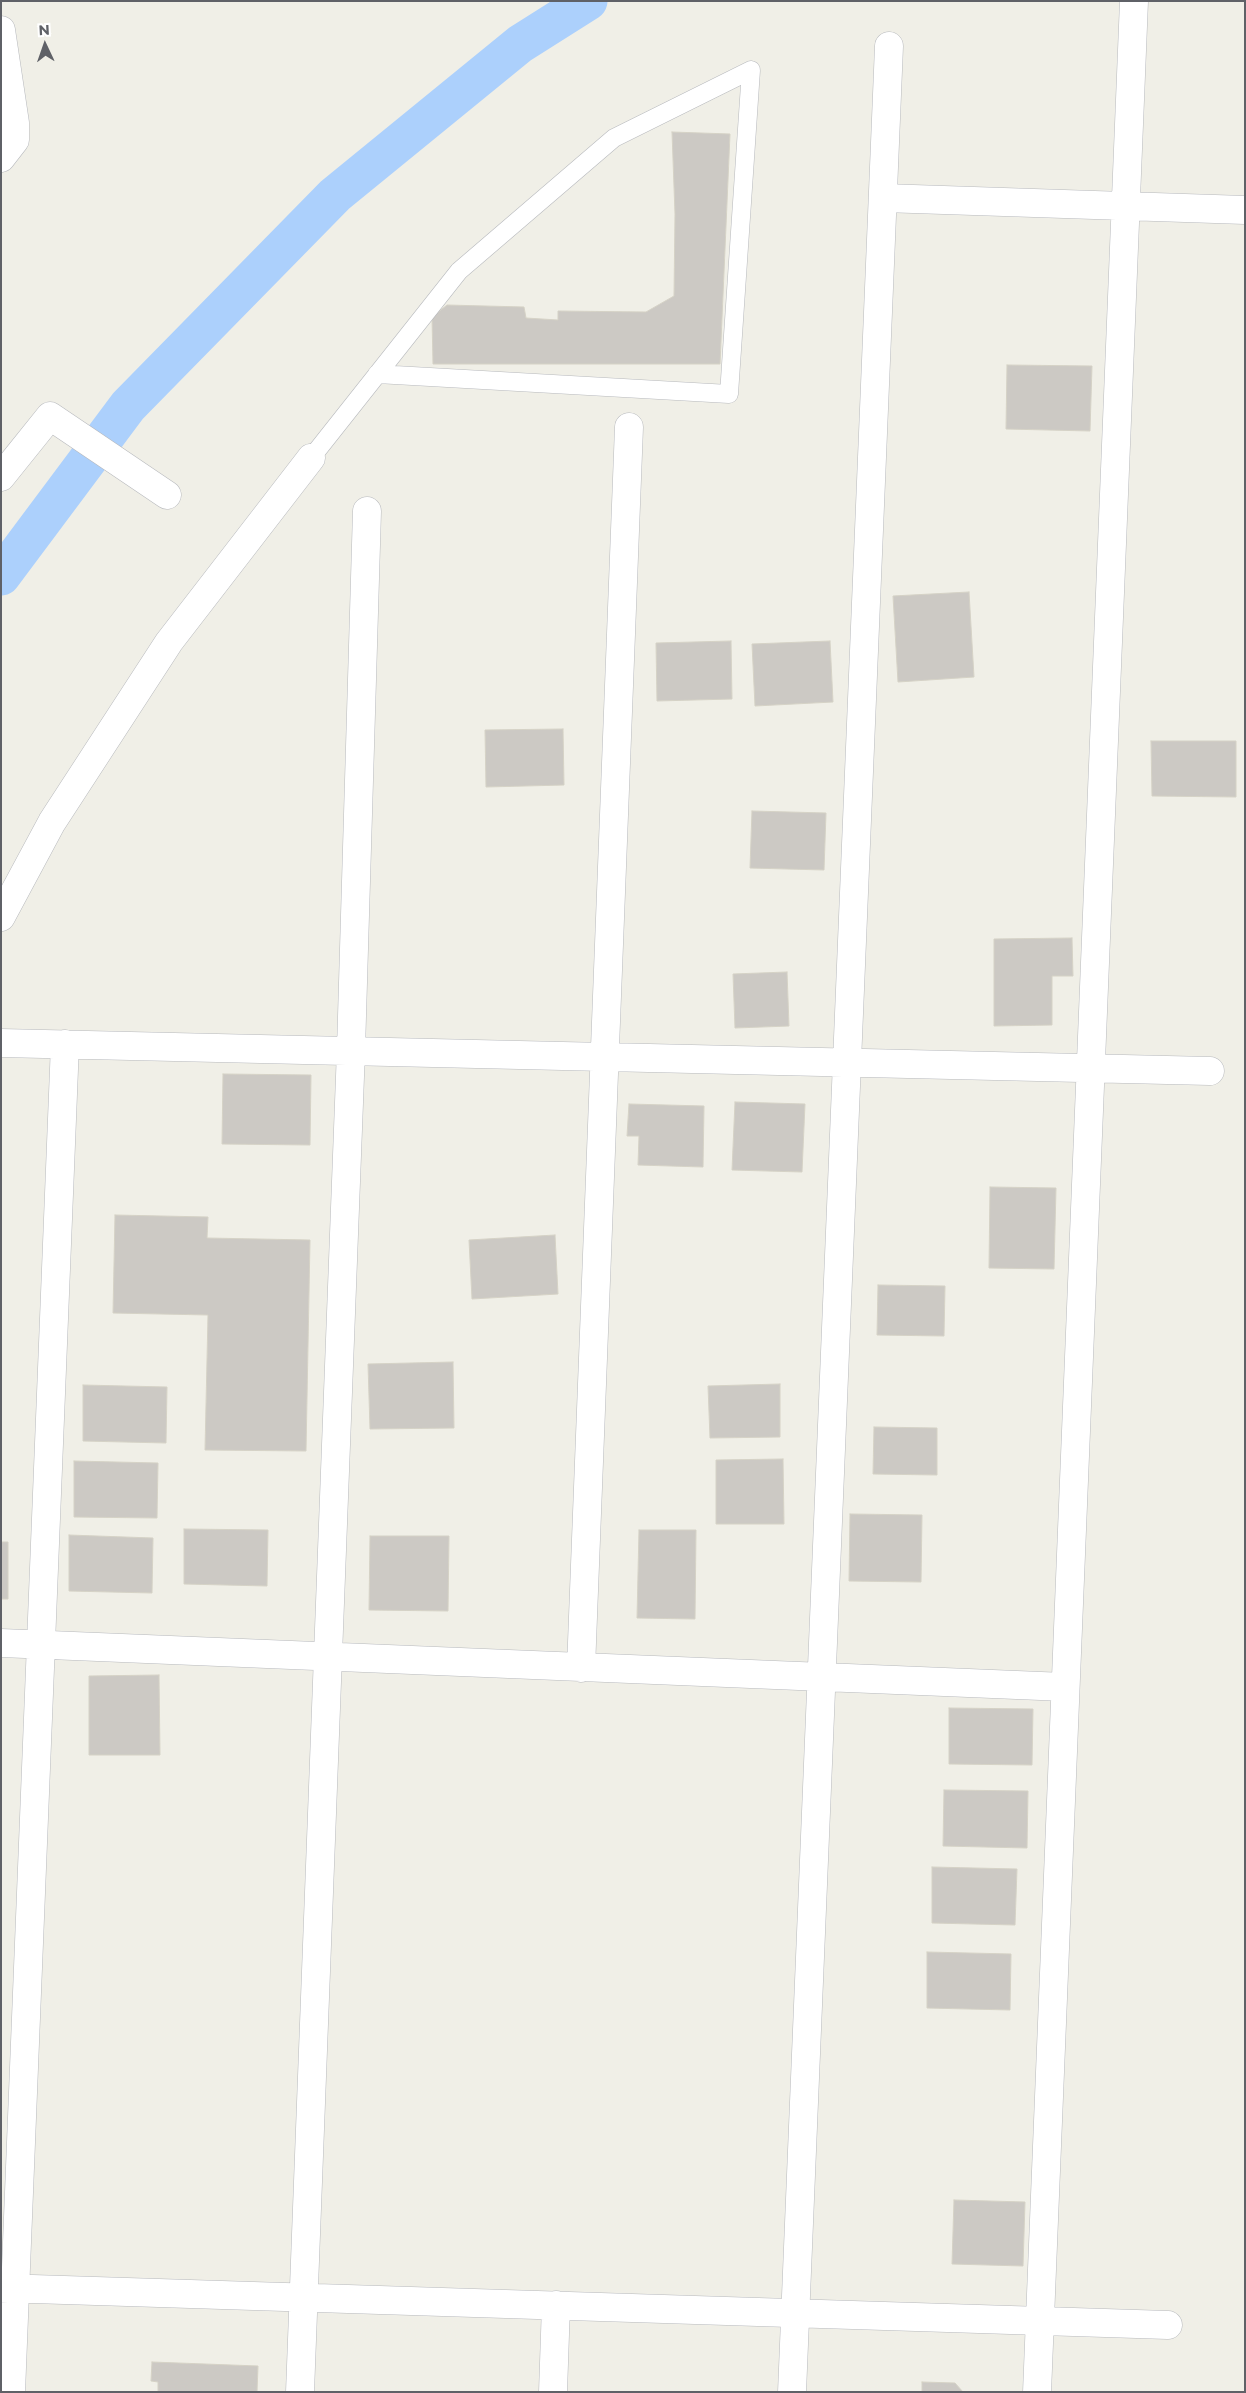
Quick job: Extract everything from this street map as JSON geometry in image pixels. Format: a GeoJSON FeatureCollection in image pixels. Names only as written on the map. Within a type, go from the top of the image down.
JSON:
{"type":"FeatureCollection","features":[{"type":"Feature","properties":{"kind":"street"},"geometry":{"type":"LineString","coordinates":[[1037,2392],[1134,1]]}},
{"type":"Feature","properties":{"kind":"street"},"geometry":{"type":"LineString","coordinates":[[1,30],[15,123],[14,140],[1,158]]}},
{"type":"Feature","properties":{"kind":"street"},"geometry":{"type":"LineString","coordinates":[[792,2392],[889,46]]}},
{"type":"Feature","properties":{"kind":"street"},"geometry":{"type":"LineString","coordinates":[[883,198],[1245,210]]}},
{"type":"Feature","properties":{"kind":"street"},"geometry":{"type":"LineString","coordinates":[[1,477],[12,449],[50,416],[158,489]]}},
{"type":"Feature","properties":{"kind":"street"},"geometry":{"type":"LineString","coordinates":[[581,1668],[629,427]]}},
{"type":"Feature","properties":{"kind":"street"},"geometry":{"type":"LineString","coordinates":[[1,917],[52,822],[169,642],[311,458]]}},
{"type":"Feature","properties":{"kind":"street"},"geometry":{"type":"LineString","coordinates":[[300,2392],[351,1050],[367,511]]}},
{"type":"Feature","properties":{"kind":"street"},"geometry":{"type":"LineString","coordinates":[[1,1043],[1210,1071]]}},
{"type":"Feature","properties":{"kind":"street"},"geometry":{"type":"LineString","coordinates":[[11,2392],[8,2289],[41,1646],[65,1044]]}},
{"type":"Feature","properties":{"kind":"street"},"geometry":{"type":"LineString","coordinates":[[1,1643],[1065,1687]]}},
{"type":"Feature","properties":{"kind":"street"},"geometry":{"type":"LineString","coordinates":[[8,2289],[304,2296],[1168,2325]]}},
{"type":"Feature","properties":{"kind":"street"},"geometry":{"type":"LineString","coordinates":[[553,2392],[556,2305]]}},
{"type":"Feature","properties":{"kind":"lane"},"geometry":{"type":"LineString","coordinates":[[311,458],[377,374],[459,271],[614,138],[751,70],[729,394],[377,374]]}},
{"type":"Feature","properties":{"kind":"building"},"geometry":{"type":"Polygon","coordinates":[[[672,132],[730,134],[720,364],[433,364],[432,317],[447,305],[524,307],[526,318],[558,320],[558,311],[646,312],[674,296],[675,214],[672,132]]]}},
{"type":"Feature","properties":{"kind":"building"},"geometry":{"type":"Polygon","coordinates":[[[1007,365],[1092,366],[1090,431],[1006,429],[1007,365]]]}},
{"type":"Feature","properties":{"kind":"building"},"geometry":{"type":"Polygon","coordinates":[[[969,592],[974,677],[898,682],[893,596],[969,592]]]}},
{"type":"Feature","properties":{"kind":"building"},"geometry":{"type":"Polygon","coordinates":[[[731,641],[732,699],[657,701],[656,643],[731,641]]]}},
{"type":"Feature","properties":{"kind":"building"},"geometry":{"type":"Polygon","coordinates":[[[830,641],[833,702],[755,706],[752,644],[830,641]]]}},
{"type":"Feature","properties":{"kind":"building"},"geometry":{"type":"Polygon","coordinates":[[[563,729],[564,785],[486,787],[485,730],[563,729]]]}},
{"type":"Feature","properties":{"kind":"building"},"geometry":{"type":"Polygon","coordinates":[[[1151,741],[1236,741],[1236,797],[1152,796],[1151,741]]]}},
{"type":"Feature","properties":{"kind":"building"},"geometry":{"type":"Polygon","coordinates":[[[752,811],[826,813],[824,870],[750,868],[752,811]]]}},
{"type":"Feature","properties":{"kind":"building"},"geometry":{"type":"Polygon","coordinates":[[[1072,938],[1073,976],[1052,976],[1052,1025],[994,1026],[994,939],[1072,938]]]}},
{"type":"Feature","properties":{"kind":"building"},"geometry":{"type":"Polygon","coordinates":[[[787,972],[789,1026],[735,1028],[733,974],[787,972]]]}},
{"type":"Feature","properties":{"kind":"building"},"geometry":{"type":"Polygon","coordinates":[[[223,1074],[311,1075],[310,1145],[222,1144],[223,1074]]]}},
{"type":"Feature","properties":{"kind":"building"},"geometry":{"type":"Polygon","coordinates":[[[735,1102],[805,1104],[802,1172],[732,1170],[735,1102]]]}},
{"type":"Feature","properties":{"kind":"building"},"geometry":{"type":"Polygon","coordinates":[[[629,1104],[704,1106],[703,1167],[638,1165],[639,1136],[627,1136],[629,1104]]]}},
{"type":"Feature","properties":{"kind":"building"},"geometry":{"type":"Polygon","coordinates":[[[990,1187],[1056,1188],[1054,1269],[989,1268],[990,1187]]]}},
{"type":"Feature","properties":{"kind":"building"},"geometry":{"type":"Polygon","coordinates":[[[115,1215],[208,1217],[207,1238],[310,1240],[306,1451],[205,1450],[208,1315],[113,1313],[115,1215]]]}},
{"type":"Feature","properties":{"kind":"building"},"geometry":{"type":"Polygon","coordinates":[[[555,1235],[558,1294],[472,1299],[469,1240],[555,1235]]]}},
{"type":"Feature","properties":{"kind":"building"},"geometry":{"type":"Polygon","coordinates":[[[878,1285],[945,1286],[944,1336],[877,1335],[878,1285]]]}},
{"type":"Feature","properties":{"kind":"building"},"geometry":{"type":"Polygon","coordinates":[[[453,1362],[454,1428],[370,1429],[368,1364],[453,1362]]]}},
{"type":"Feature","properties":{"kind":"building"},"geometry":{"type":"Polygon","coordinates":[[[780,1384],[780,1437],[710,1438],[708,1386],[780,1384]]]}},
{"type":"Feature","properties":{"kind":"building"},"geometry":{"type":"Polygon","coordinates":[[[83,1385],[167,1387],[166,1443],[83,1441],[83,1385]]]}},
{"type":"Feature","properties":{"kind":"building"},"geometry":{"type":"Polygon","coordinates":[[[874,1427],[937,1428],[937,1475],[873,1474],[874,1427]]]}},
{"type":"Feature","properties":{"kind":"building"},"geometry":{"type":"Polygon","coordinates":[[[783,1459],[784,1524],[716,1524],[716,1460],[783,1459]]]}},
{"type":"Feature","properties":{"kind":"building"},"geometry":{"type":"Polygon","coordinates":[[[74,1461],[158,1463],[157,1518],[74,1517],[74,1461]]]}},
{"type":"Feature","properties":{"kind":"building"},"geometry":{"type":"Polygon","coordinates":[[[850,1514],[922,1515],[921,1582],[849,1581],[850,1514]]]}},
{"type":"Feature","properties":{"kind":"building"},"geometry":{"type":"Polygon","coordinates":[[[184,1529],[268,1530],[267,1586],[184,1584],[184,1529]]]}},
{"type":"Feature","properties":{"kind":"building"},"geometry":{"type":"Polygon","coordinates":[[[639,1530],[696,1530],[695,1619],[637,1618],[639,1530]]]}},
{"type":"Feature","properties":{"kind":"building"},"geometry":{"type":"Polygon","coordinates":[[[69,1535],[153,1538],[152,1593],[69,1591],[69,1535]]]}},
{"type":"Feature","properties":{"kind":"building"},"geometry":{"type":"Polygon","coordinates":[[[370,1536],[449,1536],[448,1611],[369,1610],[370,1536]]]}},
{"type":"Feature","properties":{"kind":"building"},"geometry":{"type":"Polygon","coordinates":[[[1,1542],[8,1542],[8,1599],[1,1599],[1,1542]]]}},
{"type":"Feature","properties":{"kind":"building"},"geometry":{"type":"Polygon","coordinates":[[[159,1675],[160,1755],[89,1755],[89,1676],[159,1675]]]}},
{"type":"Feature","properties":{"kind":"building"},"geometry":{"type":"Polygon","coordinates":[[[949,1708],[1033,1709],[1032,1765],[949,1764],[949,1708]]]}},
{"type":"Feature","properties":{"kind":"building"},"geometry":{"type":"Polygon","coordinates":[[[944,1790],[1028,1791],[1027,1848],[943,1846],[944,1790]]]}},
{"type":"Feature","properties":{"kind":"building"},"geometry":{"type":"Polygon","coordinates":[[[932,1867],[1017,1869],[1015,1925],[932,1923],[932,1867]]]}},
{"type":"Feature","properties":{"kind":"building"},"geometry":{"type":"Polygon","coordinates":[[[927,1952],[1011,1954],[1010,2010],[927,2008],[927,1952]]]}},
{"type":"Feature","properties":{"kind":"building"},"geometry":{"type":"Polygon","coordinates":[[[954,2200],[1025,2202],[1023,2266],[952,2264],[954,2200]]]}},
{"type":"Feature","properties":{"kind":"building"},"geometry":{"type":"Polygon","coordinates":[[[152,2362],[258,2366],[257,2392],[158,2392],[158,2382],[151,2381],[152,2362]]]}},
{"type":"Feature","properties":{"kind":"building"},"geometry":{"type":"Polygon","coordinates":[[[922,2382],[955,2383],[963,2392],[922,2392],[922,2382]]]}},
{"type":"Feature","properties":{"kind":"waterway"},"geometry":{"type":"LineString","coordinates":[[1,576],[128,406],[335,195],[520,44],[588,1]]}}]}
